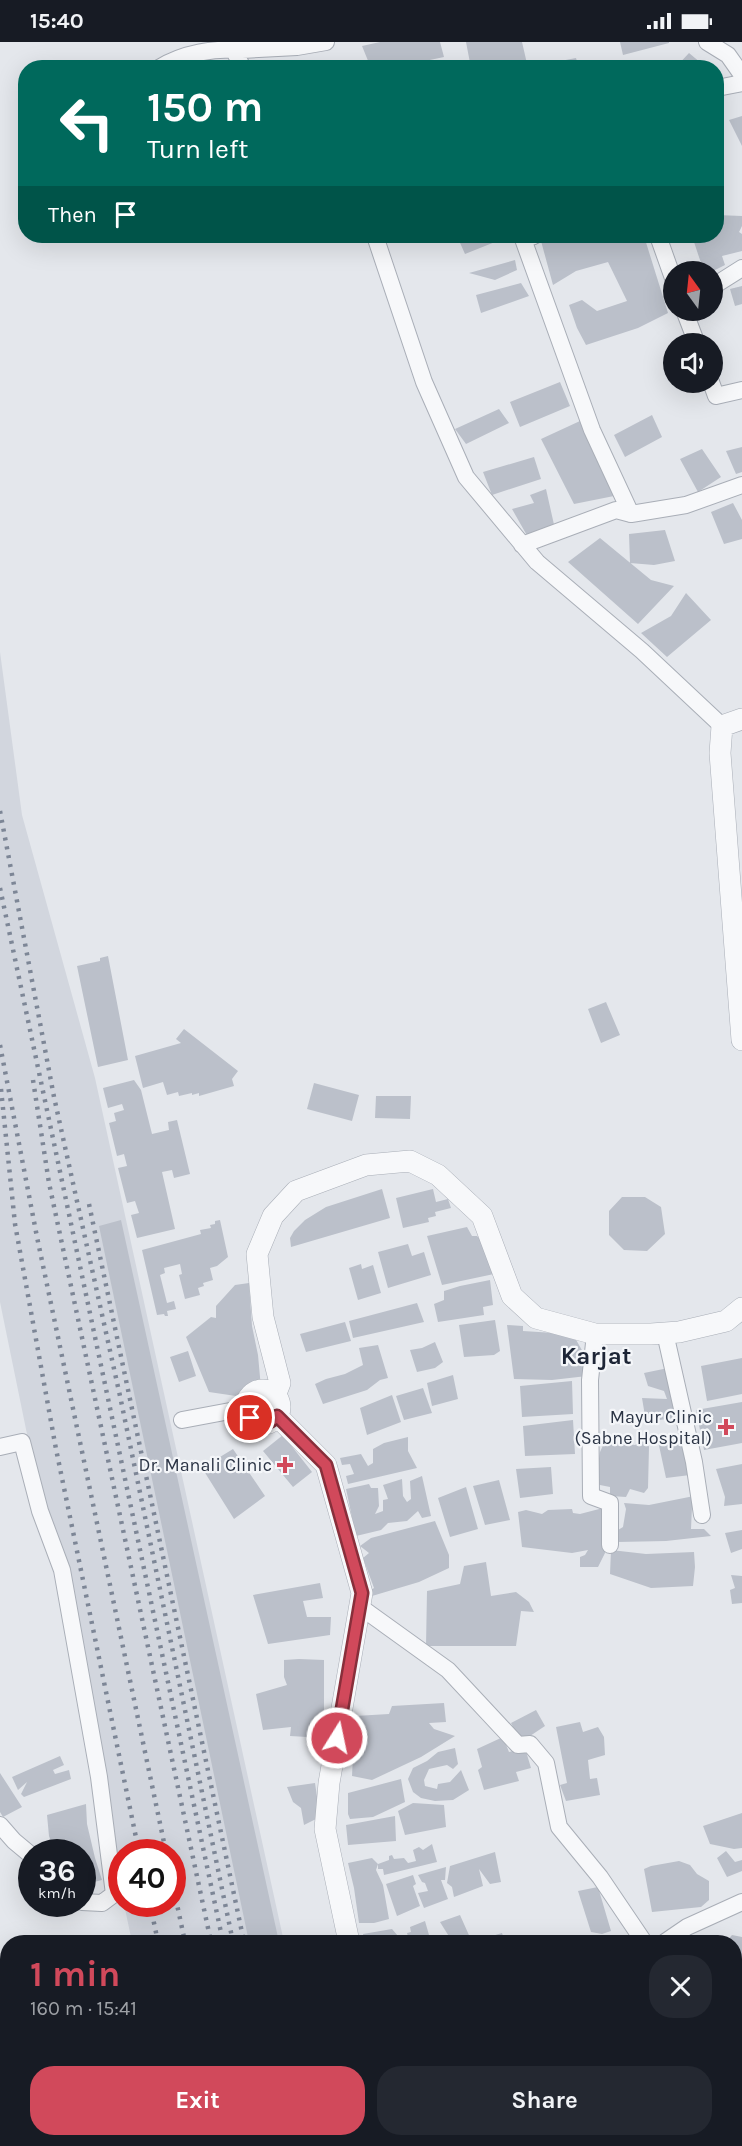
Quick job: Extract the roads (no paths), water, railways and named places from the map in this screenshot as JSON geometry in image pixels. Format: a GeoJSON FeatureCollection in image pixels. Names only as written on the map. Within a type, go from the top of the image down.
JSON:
{"type":"FeatureCollection","features":[{"type":"Feature","properties":{"kind":"street"},"geometry":{"type":"LineString","coordinates":[[174,60],[207,50],[238,47],[297,47],[326,42]]}},
{"type":"Feature","properties":{"kind":"street"},"geometry":{"type":"LineString","coordinates":[[707,42],[728,55],[742,75]]}},
{"type":"Feature","properties":{"kind":"street"},"geometry":{"type":"LineString","coordinates":[[724,86],[742,82]]}},
{"type":"Feature","properties":{"kind":"street"},"geometry":{"type":"LineString","coordinates":[[377,243],[424,382],[466,477],[537,562],[642,651],[732,722],[720,753],[742,1040]]}},
{"type":"Feature","properties":{"kind":"street"},"geometry":{"type":"LineString","coordinates":[[528,243],[592,430],[631,514]]}},
{"type":"Feature","properties":{"kind":"street"},"geometry":{"type":"LineString","coordinates":[[660,243],[667,261]]}},
{"type":"Feature","properties":{"kind":"street"},"geometry":{"type":"LineString","coordinates":[[723,280],[742,268]]}},
{"type":"Feature","properties":{"kind":"street"},"geometry":{"type":"LineString","coordinates":[[715,393],[716,396],[742,390]]}},
{"type":"Feature","properties":{"kind":"street"},"geometry":{"type":"LineString","coordinates":[[522,545],[616,510],[631,514],[687,506],[742,485]]}},
{"type":"Feature","properties":{"kind":"street"},"geometry":{"type":"LineString","coordinates":[[182,1420],[246,1408],[250,1418],[258,1424],[269,1423],[276,1406],[280,1383],[262,1317],[256,1254],[273,1216],[296,1191],[366,1166],[410,1161],[438,1175],[482,1216],[512,1296],[536,1318],[595,1334],[665,1333],[726,1321],[742,1308]]}},
{"type":"Feature","properties":{"kind":"street"},"geometry":{"type":"LineString","coordinates":[[665,1333],[668,1335],[694,1462],[702,1515]]}},
{"type":"Feature","properties":{"kind":"street"},"geometry":{"type":"LineString","coordinates":[[595,1334],[590,1380],[591,1496],[610,1503],[610,1545]]}},
{"type":"Feature","properties":{"kind":"street"},"geometry":{"type":"LineString","coordinates":[[276,1406],[326,1465],[362,1593],[329,1783],[325,1829],[348,1935]]}},
{"type":"Feature","properties":{"kind":"street"},"geometry":{"type":"LineString","coordinates":[[0,1447],[22,1442],[40,1511],[62,1570],[99,1777],[114,1894],[102,1903],[96,1903]]}},
{"type":"Feature","properties":{"kind":"street"},"geometry":{"type":"LineString","coordinates":[[359,1606],[448,1670],[518,1745],[530,1744],[546,1763],[559,1827],[600,1877],[639,1935]]}},
{"type":"Feature","properties":{"kind":"street"},"geometry":{"type":"LineString","coordinates":[[0,1825],[18,1844]]}},
{"type":"Feature","properties":{"kind":"street"},"geometry":{"type":"LineString","coordinates":[[675,1935],[687,1927],[742,1902]]}},
{"type":"Feature","properties":{"kind":"railway"},"geometry":{"type":"LineString","coordinates":[[0,811],[54,1097],[120,1396],[232,1935]]}},
{"type":"Feature","properties":{"kind":"railway"},"geometry":{"type":"LineString","coordinates":[[0,888],[222,1935]]}},
{"type":"Feature","properties":{"kind":"railway"},"geometry":{"type":"LineString","coordinates":[[0,1045],[37,1237],[163,1839]]}},
{"type":"Feature","properties":{"kind":"railway"},"geometry":{"type":"LineString","coordinates":[[33,1080],[49,1183],[210,1935]]}},
{"type":"Feature","properties":{"kind":"railway"},"geometry":{"type":"LineString","coordinates":[[1,1089],[15,1224],[56,1449],[136,1839]]}},
{"type":"Feature","properties":{"kind":"railway"},"geometry":{"type":"LineString","coordinates":[[89,1204],[243,1935]]}},
{"type":"Feature","properties":{"kind":"railway"},"geometry":{"type":"LineString","coordinates":[[153,1917],[157,1935]]}},
{"type":"Feature","properties":{"kind":"railway"},"geometry":{"type":"LineString","coordinates":[[180,1917],[184,1935]]}},
{"type":"Feature","properties":{"kind":"place","name":"Mayur Clinic (Sabne Hospital)"},"geometry":{"type":"Point","coordinates":[726,1427]}},
{"type":"Feature","properties":{"kind":"place","name":"Dr. Manali Clinic"},"geometry":{"type":"Point","coordinates":[285,1465]}},
{"type":"Feature","properties":{"kind":"district","name":"Karjat"},"geometry":{"type":"Point","coordinates":[596,1356]}}]}
